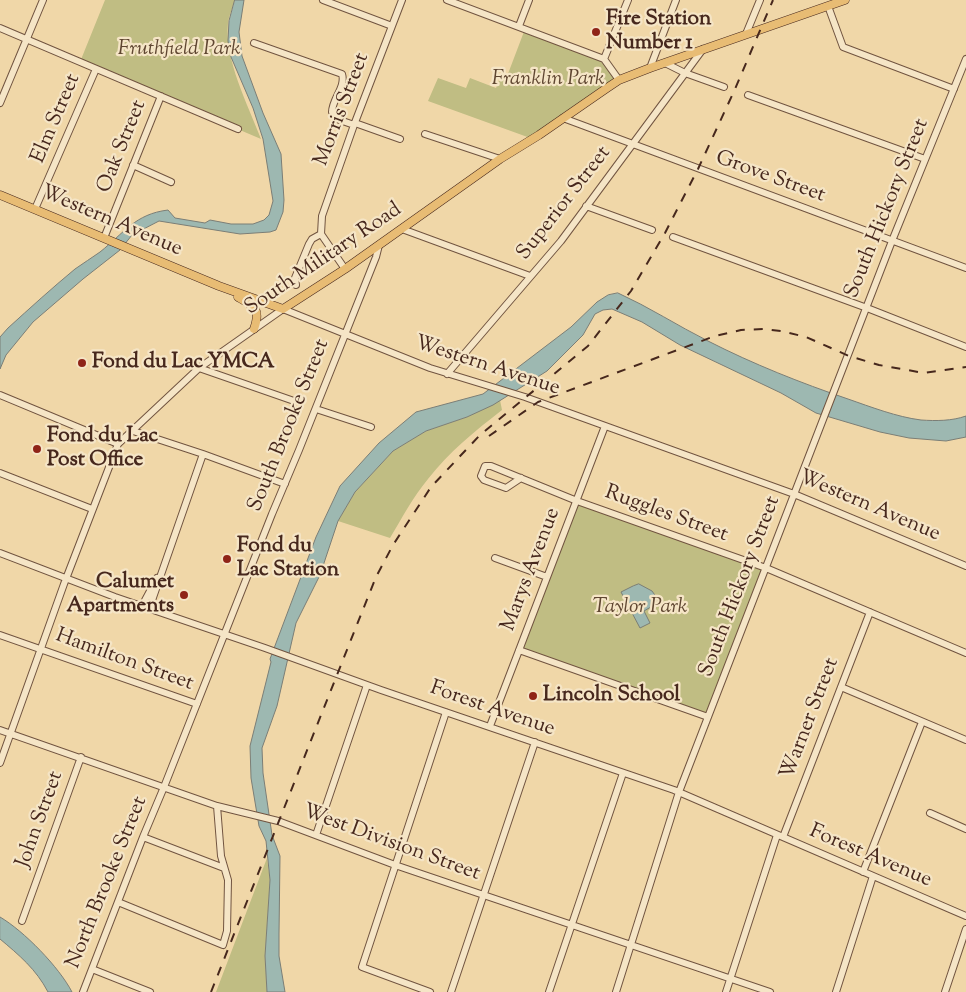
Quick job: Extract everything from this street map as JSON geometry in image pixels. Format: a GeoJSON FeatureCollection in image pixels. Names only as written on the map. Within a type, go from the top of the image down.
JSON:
{"type":"FeatureCollection","features":[{"type":"Feature","properties":{"kind":"main road","name":"South Military Road"},"geometry":{"type":"LineString","coordinates":[[283,309],[345,269],[500,159],[619,80],[845,0]]}},
{"type":"Feature","properties":{"kind":"main road","name":"Western Avenue"},"geometry":{"type":"LineString","coordinates":[[0,195],[219,286],[283,309]]}},
{"type":"Feature","properties":{"kind":"main road"},"geometry":{"type":"LineString","coordinates":[[219,286],[252,305],[258,316],[254,329]]}},
{"type":"Feature","properties":{"kind":"street"},"geometry":{"type":"LineString","coordinates":[[0,103],[43,0]]}},
{"type":"Feature","properties":{"kind":"street"},"geometry":{"type":"LineString","coordinates":[[323,0],[392,26]]}},
{"type":"Feature","properties":{"kind":"street","name":"Morris Street"},"geometry":{"type":"LineString","coordinates":[[321,234],[320,226],[323,211],[402,0]]}},
{"type":"Feature","properties":{"kind":"street"},"geometry":{"type":"LineString","coordinates":[[446,0],[604,59],[619,80]]}},
{"type":"Feature","properties":{"kind":"street"},"geometry":{"type":"LineString","coordinates":[[519,26],[529,0]]}},
{"type":"Feature","properties":{"kind":"street"},"geometry":{"type":"LineString","coordinates":[[604,59],[628,0]]}},
{"type":"Feature","properties":{"kind":"street"},"geometry":{"type":"LineString","coordinates":[[650,68],[676,0]]}},
{"type":"Feature","properties":{"kind":"street"},"geometry":{"type":"LineString","coordinates":[[746,34],[760,0]]}},
{"type":"Feature","properties":{"kind":"street"},"geometry":{"type":"LineString","coordinates":[[828,6],[842,47],[954,89]]}},
{"type":"Feature","properties":{"kind":"street"},"geometry":{"type":"LineString","coordinates":[[0,28],[238,128]]}},
{"type":"Feature","properties":{"kind":"street"},"geometry":{"type":"LineString","coordinates":[[254,43],[342,74],[343,82],[332,112],[337,119],[400,139]]}},
{"type":"Feature","properties":{"kind":"street","name":"Superior Street"},"geometry":{"type":"LineString","coordinates":[[447,374],[561,241],[703,49]]}},
{"type":"Feature","properties":{"kind":"street","name":"South Hickory Street"},"geometry":{"type":"LineString","coordinates":[[616,992],[679,792],[892,241],[966,59]]}},
{"type":"Feature","properties":{"kind":"street"},"geometry":{"type":"LineString","coordinates":[[665,63],[724,87]]}},
{"type":"Feature","properties":{"kind":"street","name":"Elm Street"},"geometry":{"type":"LineString","coordinates":[[35,210],[96,69]]}},
{"type":"Feature","properties":{"kind":"street"},"geometry":{"type":"LineString","coordinates":[[748,95],[926,159]]}},
{"type":"Feature","properties":{"kind":"street","name":"Oak Street"},"geometry":{"type":"LineString","coordinates":[[106,239],[161,96]]}},
{"type":"Feature","properties":{"kind":"street","name":"Grove Street"},"geometry":{"type":"LineString","coordinates":[[563,118],[966,268]]}},
{"type":"Feature","properties":{"kind":"street"},"geometry":{"type":"LineString","coordinates":[[425,134],[500,159]]}},
{"type":"Feature","properties":{"kind":"street"},"geometry":{"type":"LineString","coordinates":[[133,165],[171,182]]}},
{"type":"Feature","properties":{"kind":"street"},"geometry":{"type":"LineString","coordinates":[[586,206],[652,230]]}},
{"type":"Feature","properties":{"kind":"street"},"geometry":{"type":"LineString","coordinates":[[402,229],[530,276]]}},
{"type":"Feature","properties":{"kind":"street"},"geometry":{"type":"LineString","coordinates":[[296,285],[295,278],[309,244],[312,239],[321,234],[345,269]]}},
{"type":"Feature","properties":{"kind":"street"},"geometry":{"type":"LineString","coordinates":[[673,237],[867,308],[966,347]]}},
{"type":"Feature","properties":{"kind":"street","name":"South Brooke Street"},"geometry":{"type":"LineString","coordinates":[[164,787],[316,409],[376,257],[379,244]]}},
{"type":"Feature","properties":{"kind":"street","name":"Western Avenue"},"geometry":{"type":"LineString","coordinates":[[283,309],[430,368],[517,394],[794,494],[966,566]]}},
{"type":"Feature","properties":{"kind":"street","name":"South Military Road"},"geometry":{"type":"LineString","coordinates":[[0,763],[40,649],[118,444],[199,368],[283,309]]}},
{"type":"Feature","properties":{"kind":"street"},"geometry":{"type":"LineString","coordinates":[[199,368],[294,401]]}},
{"type":"Feature","properties":{"kind":"street"},"geometry":{"type":"LineString","coordinates":[[0,395],[118,444]]}},
{"type":"Feature","properties":{"kind":"street"},"geometry":{"type":"LineString","coordinates":[[316,409],[371,427]]}},
{"type":"Feature","properties":{"kind":"street","name":"Marys Avenue"},"geometry":{"type":"LineString","coordinates":[[490,726],[605,426]]}},
{"type":"Feature","properties":{"kind":"street"},"geometry":{"type":"LineString","coordinates":[[133,430],[285,484]]}},
{"type":"Feature","properties":{"kind":"street"},"geometry":{"type":"LineString","coordinates":[[145,608],[203,454]]}},
{"type":"Feature","properties":{"kind":"street","name":"Ruggles Street"},"geometry":{"type":"LineString","coordinates":[[521,478],[506,488],[484,480],[481,476],[485,466],[488,465],[521,478],[577,501],[766,568],[966,653]]}},
{"type":"Feature","properties":{"kind":"street"},"geometry":{"type":"LineString","coordinates":[[0,473],[92,509]]}},
{"type":"Feature","properties":{"kind":"street","name":"Forest Avenue"},"geometry":{"type":"LineString","coordinates":[[0,553],[145,608],[292,657],[367,685],[679,792],[966,916]]}},
{"type":"Feature","properties":{"kind":"street"},"geometry":{"type":"LineString","coordinates":[[495,558],[547,577]]}},
{"type":"Feature","properties":{"kind":"street","name":"Warner Street"},"geometry":{"type":"LineString","coordinates":[[726,992],[780,836],[870,612]]}},
{"type":"Feature","properties":{"kind":"street","name":"Hamilton Street"},"geometry":{"type":"LineString","coordinates":[[0,635],[197,704]]}},
{"type":"Feature","properties":{"kind":"street"},"geometry":{"type":"LineString","coordinates":[[519,650],[708,717]]}},
{"type":"Feature","properties":{"kind":"street"},"geometry":{"type":"LineString","coordinates":[[316,835],[367,685]]}},
{"type":"Feature","properties":{"kind":"street"},"geometry":{"type":"LineString","coordinates":[[841,687],[966,740]]}},
{"type":"Feature","properties":{"kind":"street"},"geometry":{"type":"LineString","coordinates":[[430,992],[362,967],[446,712]]}},
{"type":"Feature","properties":{"kind":"street"},"geometry":{"type":"LineString","coordinates":[[864,872],[922,722]]}},
{"type":"Feature","properties":{"kind":"street","name":"West Division Street"},"geometry":{"type":"LineString","coordinates":[[0,730],[217,806],[275,820],[395,865],[770,992]]}},
{"type":"Feature","properties":{"kind":"street"},"geometry":{"type":"LineString","coordinates":[[451,992],[535,742]]}},
{"type":"Feature","properties":{"kind":"street","name":"John Street"},"geometry":{"type":"LineString","coordinates":[[22,921],[81,757]]}},
{"type":"Feature","properties":{"kind":"street"},"geometry":{"type":"LineString","coordinates":[[549,992],[623,773]]}},
{"type":"Feature","properties":{"kind":"street","name":"North Brooke Street"},"geometry":{"type":"LineString","coordinates":[[83,992],[164,787]]}},
{"type":"Feature","properties":{"kind":"street"},"geometry":{"type":"LineString","coordinates":[[118,902],[223,945],[228,931],[228,880],[221,856],[217,806]]}},
{"type":"Feature","properties":{"kind":"street"},"geometry":{"type":"LineString","coordinates":[[930,813],[966,828]]}},
{"type":"Feature","properties":{"kind":"street"},"geometry":{"type":"LineString","coordinates":[[143,837],[224,868]]}},
{"type":"Feature","properties":{"kind":"street"},"geometry":{"type":"LineString","coordinates":[[836,992],[873,876]]}},
{"type":"Feature","properties":{"kind":"street"},"geometry":{"type":"LineString","coordinates":[[945,992],[966,929]]}},
{"type":"Feature","properties":{"kind":"street"},"geometry":{"type":"LineString","coordinates":[[92,970],[150,992]]}},
{"type":"Feature","properties":{"kind":"green space","name":"Fruthfield Park"},"geometry":{"type":"Polygon","coordinates":[[[105,0],[235,0],[228,23],[230,52],[238,82],[261,139],[80,62],[105,0]]]}},
{"type":"Feature","properties":{"kind":"green space","name":"Franklin Park"},"geometry":{"type":"Polygon","coordinates":[[[525,29],[604,59],[619,80],[533,139],[428,101],[438,78],[466,88],[470,78],[496,88],[500,78],[506,79],[525,29]]]}},
{"type":"Feature","properties":{"kind":"green space"},"geometry":{"type":"Polygon","coordinates":[[[500,400],[502,410],[463,442],[436,469],[417,493],[390,538],[338,521],[355,492],[393,451],[426,431],[467,417],[500,400]]]}},
{"type":"Feature","properties":{"kind":"green space","name":"Taylor Park"},"geometry":{"type":"Polygon","coordinates":[[[577,501],[766,568],[708,717],[519,650],[577,501]]]}},
{"type":"Feature","properties":{"kind":"green space"},"geometry":{"type":"Polygon","coordinates":[[[267,858],[270,880],[265,956],[267,992],[216,992],[267,858]]]}},
{"type":"Feature","properties":{"kind":"water"},"geometry":{"type":"Polygon","coordinates":[[[235,0],[244,0],[239,32],[242,56],[263,113],[281,154],[284,200],[283,212],[276,230],[240,234],[159,221],[132,235],[120,250],[33,322],[6,355],[0,369],[0,337],[8,328],[75,269],[100,252],[138,220],[157,212],[168,210],[175,218],[205,223],[210,220],[231,224],[253,224],[264,220],[269,215],[273,201],[263,139],[253,108],[231,57],[228,41],[229,21],[235,0]]]}},
{"type":"Feature","properties":{"kind":"water"},"geometry":{"type":"Polygon","coordinates":[[[618,293],[742,358],[830,393],[912,419],[944,420],[966,416],[966,437],[946,441],[909,438],[880,432],[816,413],[781,393],[680,345],[642,322],[612,309],[603,310],[595,314],[583,335],[547,371],[493,405],[467,417],[426,431],[393,451],[355,492],[338,521],[320,575],[296,623],[277,706],[262,748],[263,773],[272,835],[280,856],[279,956],[285,992],[267,992],[265,956],[270,880],[266,841],[259,826],[251,778],[250,746],[271,662],[270,659],[316,537],[340,486],[379,443],[416,412],[483,394],[571,327],[597,302],[608,295],[618,293]]]}},
{"type":"Feature","properties":{"kind":"water"},"geometry":{"type":"Polygon","coordinates":[[[639,584],[652,591],[657,598],[656,604],[644,611],[650,623],[640,628],[621,592],[639,584]]]}},
{"type":"Feature","properties":{"kind":"water"},"geometry":{"type":"Polygon","coordinates":[[[0,917],[20,931],[40,950],[59,972],[72,992],[48,992],[33,969],[0,939],[0,917]]]}},
{"type":"Feature","properties":{"kind":"railway"},"geometry":{"type":"LineString","coordinates":[[211,992],[376,577],[393,545],[431,487],[480,435],[588,346],[631,291],[665,233],[698,169],[773,0]]}},
{"type":"Feature","properties":{"kind":"railway"},"geometry":{"type":"LineString","coordinates":[[489,436],[538,402],[715,336],[741,330],[764,329],[781,331],[806,337],[849,356],[879,365],[924,373],[966,367]]}},
{"type":"Feature","properties":{"kind":"place","name":"Fire Station Number 1"},"geometry":{"type":"Point","coordinates":[596,32]}},
{"type":"Feature","properties":{"kind":"place","name":"Fond du Lac YMCA"},"geometry":{"type":"Point","coordinates":[82,363]}},
{"type":"Feature","properties":{"kind":"place","name":"Fond du Lac Post Office"},"geometry":{"type":"Point","coordinates":[37,449]}},
{"type":"Feature","properties":{"kind":"place","name":"Fond du Lac Station"},"geometry":{"type":"Point","coordinates":[227,559]}},
{"type":"Feature","properties":{"kind":"place","name":"Calumet Apartments"},"geometry":{"type":"Point","coordinates":[184,595]}},
{"type":"Feature","properties":{"kind":"place","name":"Lincoln School"},"geometry":{"type":"Point","coordinates":[533,696]}}]}
